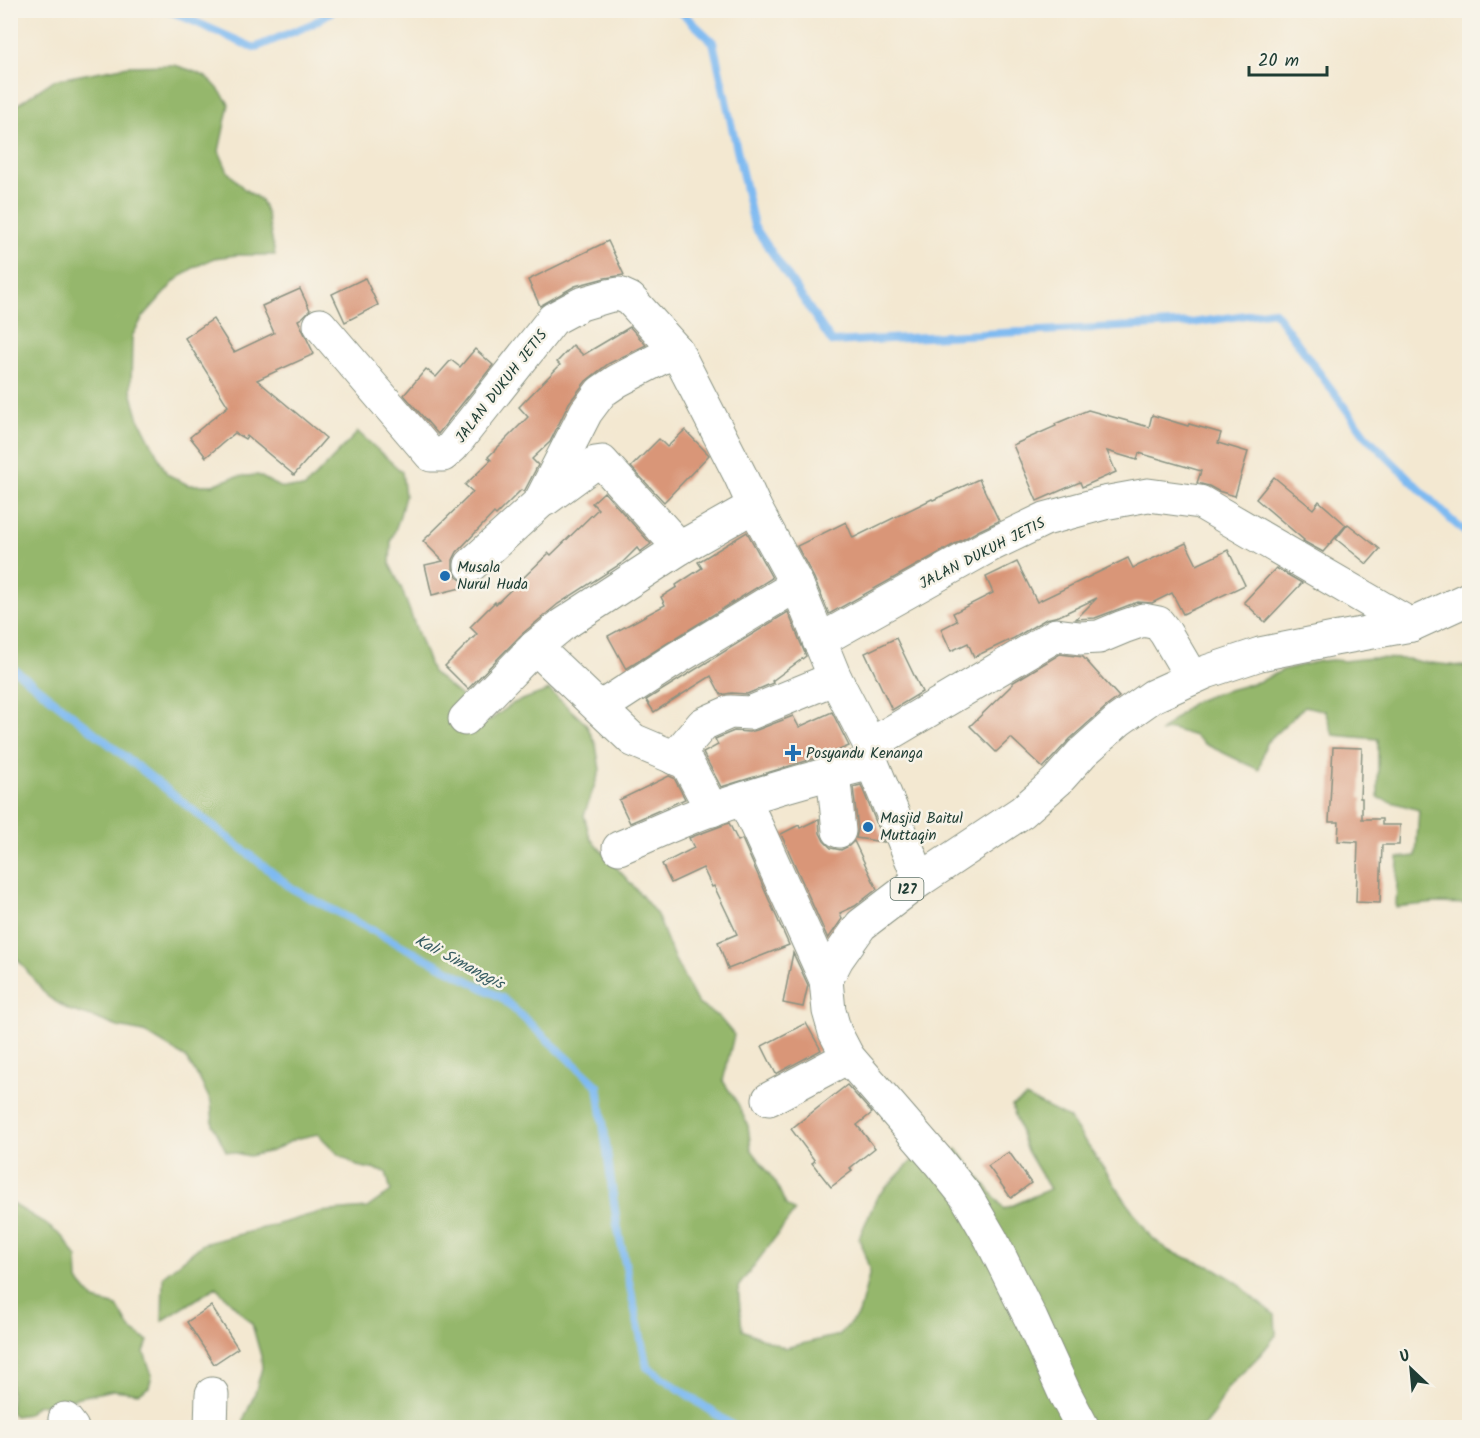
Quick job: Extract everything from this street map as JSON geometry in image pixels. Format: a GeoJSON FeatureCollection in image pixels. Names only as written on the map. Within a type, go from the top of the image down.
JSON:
{"type":"FeatureCollection","features":[{"type":"Feature","properties":{"kind":"street","name":"JALAN DUKUH JETIS"},"geometry":{"type":"LineString","coordinates":[[320,325],[431,455],[443,455],[452,447],[553,319],[580,304],[608,296],[619,294],[630,299],[676,350],[754,506],[797,585],[834,678],[871,754],[920,880]]}},
{"type":"Feature","properties":{"kind":"street"},"geometry":{"type":"LineString","coordinates":[[540,502],[586,412],[601,392],[676,350]]}},
{"type":"Feature","properties":{"kind":"street"},"geometry":{"type":"LineString","coordinates":[[471,565],[540,502],[595,463],[602,462],[680,548]]}},
{"type":"Feature","properties":{"kind":"street","name":"JALAN DUKUH JETIS"},"geometry":{"type":"LineString","coordinates":[[819,641],[989,546],[1045,519],[1104,503],[1148,495],[1200,502],[1411,625]]}},
{"type":"Feature","properties":{"kind":"street"},"geometry":{"type":"LineString","coordinates":[[465,719],[535,647],[561,625],[680,548],[754,506]]}},
{"type":"Feature","properties":{"kind":"street"},"geometry":{"type":"LineString","coordinates":[[600,708],[797,585]]}},
{"type":"Feature","properties":{"kind":"street","name":"127"},"geometry":{"type":"LineString","coordinates":[[826,980],[837,959],[861,925],[920,880],[1022,812],[1119,720],[1153,696],[1206,672],[1260,654],[1411,625],[1470,598]]}},
{"type":"Feature","properties":{"kind":"street"},"geometry":{"type":"LineString","coordinates":[[619,848],[712,810],[833,772],[871,754],[1056,635],[1080,638],[1099,637],[1143,620],[1158,622],[1192,678]]}},
{"type":"Feature","properties":{"kind":"street"},"geometry":{"type":"LineString","coordinates":[[535,647],[633,740],[687,763],[712,810]]}},
{"type":"Feature","properties":{"kind":"street"},"geometry":{"type":"LineString","coordinates":[[674,758],[703,724],[730,712],[750,713],[834,678]]}},
{"type":"Feature","properties":{"kind":"street"},"geometry":{"type":"LineString","coordinates":[[833,772],[839,831]]}},
{"type":"Feature","properties":{"kind":"street"},"geometry":{"type":"LineString","coordinates":[[744,799],[826,980],[832,1022],[848,1057],[966,1197],[991,1239],[1083,1428]]}},
{"type":"Feature","properties":{"kind":"street"},"geometry":{"type":"LineString","coordinates":[[769,1099],[848,1057]]}},
{"type":"Feature","properties":{"kind":"street"},"geometry":{"type":"LineString","coordinates":[[212,1394],[212,1428]]}},
{"type":"Feature","properties":{"kind":"green space"},"geometry":{"type":"Polygon","coordinates":[[[174,65],[206,77],[217,87],[229,104],[219,151],[228,172],[244,189],[261,200],[267,214],[275,255],[237,255],[214,258],[193,268],[175,281],[143,317],[132,336],[131,391],[138,417],[167,474],[188,485],[213,485],[234,477],[258,475],[279,487],[304,488],[358,432],[402,472],[405,496],[391,541],[390,565],[401,587],[432,672],[490,720],[514,703],[549,690],[586,724],[596,745],[600,770],[584,815],[590,838],[657,915],[674,958],[698,1004],[719,1017],[734,1035],[723,1081],[738,1104],[748,1126],[751,1149],[776,1183],[786,1205],[795,1211],[738,1287],[742,1330],[785,1348],[839,1335],[859,1314],[870,1271],[859,1238],[877,1197],[912,1161],[957,1149],[1004,1209],[1050,1189],[1026,1149],[1012,1106],[1026,1097],[1069,1118],[1150,1236],[1169,1251],[1216,1269],[1237,1282],[1275,1315],[1276,1335],[1261,1354],[1228,1387],[1214,1413],[1203,1427],[244,1427],[244,1419],[262,1368],[252,1324],[216,1287],[162,1321],[163,1276],[203,1244],[320,1212],[367,1208],[391,1191],[386,1172],[357,1166],[336,1152],[318,1134],[295,1139],[272,1151],[249,1156],[226,1151],[213,1125],[211,1102],[185,1057],[144,1032],[118,1027],[69,1010],[48,997],[11,951],[11,109],[54,80],[128,66],[174,65]]]}},
{"type":"Feature","properties":{"kind":"green space"},"geometry":{"type":"Polygon","coordinates":[[[1370,658],[1408,659],[1469,667],[1469,904],[1436,903],[1396,907],[1398,858],[1416,856],[1419,810],[1378,798],[1378,739],[1333,735],[1325,711],[1305,706],[1266,743],[1259,770],[1205,744],[1195,736],[1172,729],[1160,732],[1192,703],[1214,694],[1261,681],[1283,670],[1320,661],[1370,658]]]}},
{"type":"Feature","properties":{"kind":"green space"},"geometry":{"type":"Polygon","coordinates":[[[11,1203],[64,1238],[77,1258],[78,1281],[94,1300],[117,1306],[131,1330],[148,1341],[144,1352],[152,1375],[149,1387],[139,1393],[113,1390],[36,1406],[27,1414],[15,1416],[11,1412],[11,1367],[15,1363],[10,1354],[11,1203]]]}},
{"type":"Feature","properties":{"kind":"building"},"geometry":{"type":"Polygon","coordinates":[[[608,241],[624,275],[575,286],[540,306],[528,280],[608,241]]]}},
{"type":"Feature","properties":{"kind":"building"},"geometry":{"type":"Polygon","coordinates":[[[365,278],[378,305],[345,322],[332,294],[365,278]]]}},
{"type":"Feature","properties":{"kind":"building"},"geometry":{"type":"Polygon","coordinates":[[[300,289],[310,310],[298,320],[314,354],[257,380],[326,438],[294,475],[247,436],[245,439],[235,433],[206,457],[190,437],[228,406],[185,338],[213,319],[234,352],[274,333],[262,306],[300,289]]]}},
{"type":"Feature","properties":{"kind":"building"},"geometry":{"type":"Polygon","coordinates":[[[630,327],[646,345],[608,364],[586,381],[569,403],[550,442],[532,459],[538,465],[524,492],[521,490],[496,515],[494,513],[457,552],[453,560],[453,570],[464,582],[465,587],[432,595],[425,565],[443,561],[423,541],[473,492],[465,485],[491,460],[488,457],[528,417],[519,407],[560,365],[557,362],[573,345],[583,355],[630,327]]]}},
{"type":"Feature","properties":{"kind":"building"},"geometry":{"type":"Polygon","coordinates":[[[475,349],[493,365],[438,434],[404,395],[426,369],[436,377],[451,360],[460,367],[475,349]]]}},
{"type":"Feature","properties":{"kind":"building"},"geometry":{"type":"Polygon","coordinates":[[[1088,410],[1149,427],[1152,415],[1221,433],[1218,443],[1248,452],[1235,496],[1197,483],[1201,471],[1139,453],[1137,460],[1107,451],[1116,472],[1082,487],[1080,482],[1037,501],[1013,445],[1088,410]]]}},
{"type":"Feature","properties":{"kind":"building"},"geometry":{"type":"Polygon","coordinates":[[[685,430],[709,455],[664,502],[631,467],[659,439],[667,447],[685,430]]]}},
{"type":"Feature","properties":{"kind":"building"},"geometry":{"type":"Polygon","coordinates":[[[1274,477],[1313,509],[1319,501],[1346,525],[1323,552],[1303,541],[1256,499],[1274,477]]]}},
{"type":"Feature","properties":{"kind":"building"},"geometry":{"type":"Polygon","coordinates":[[[979,479],[999,521],[829,614],[797,546],[846,522],[853,538],[932,499],[979,479]]]}},
{"type":"Feature","properties":{"kind":"building"},"geometry":{"type":"Polygon","coordinates":[[[604,492],[651,544],[640,552],[637,548],[622,563],[558,604],[522,634],[468,689],[445,666],[477,634],[470,627],[549,553],[551,555],[598,509],[592,503],[604,492]]]}},
{"type":"Feature","properties":{"kind":"building"},"geometry":{"type":"Polygon","coordinates":[[[1348,524],[1380,549],[1367,564],[1336,539],[1348,524]]]}},
{"type":"Feature","properties":{"kind":"building"},"geometry":{"type":"Polygon","coordinates":[[[747,532],[772,578],[626,669],[608,636],[665,605],[661,597],[702,568],[698,562],[747,532]]]}},
{"type":"Feature","properties":{"kind":"building"},"geometry":{"type":"Polygon","coordinates":[[[1186,543],[1197,565],[1228,550],[1245,585],[1183,614],[1172,593],[1152,603],[1137,602],[1095,618],[1076,619],[1097,598],[1059,616],[1046,619],[1014,638],[974,657],[968,643],[951,651],[941,629],[957,621],[953,613],[993,593],[986,577],[1017,562],[1037,602],[1128,558],[1133,568],[1186,543]]]}},
{"type":"Feature","properties":{"kind":"building"},"geometry":{"type":"Polygon","coordinates":[[[1276,568],[1302,583],[1265,622],[1244,602],[1276,568]]]}},
{"type":"Feature","properties":{"kind":"building"},"geometry":{"type":"Polygon","coordinates":[[[788,612],[806,656],[772,681],[773,683],[747,694],[721,695],[711,676],[654,712],[646,700],[788,612]]]}},
{"type":"Feature","properties":{"kind":"building"},"geometry":{"type":"Polygon","coordinates":[[[896,638],[922,692],[892,710],[865,653],[896,638]]]}},
{"type":"Feature","properties":{"kind":"building"},"geometry":{"type":"Polygon","coordinates":[[[1060,654],[1083,657],[1119,697],[1070,739],[1043,768],[1011,738],[996,752],[970,726],[1012,683],[1060,654]]]}},
{"type":"Feature","properties":{"kind":"building"},"geometry":{"type":"Polygon","coordinates":[[[832,712],[849,746],[832,753],[721,787],[703,753],[718,745],[715,739],[734,731],[757,730],[793,716],[799,727],[832,712]]]}},
{"type":"Feature","properties":{"kind":"building"},"geometry":{"type":"Polygon","coordinates":[[[1333,747],[1362,748],[1360,798],[1362,798],[1362,819],[1382,819],[1382,825],[1400,825],[1399,845],[1382,845],[1380,903],[1356,902],[1358,842],[1338,841],[1339,822],[1329,822],[1333,747]]]}},
{"type":"Feature","properties":{"kind":"building"},"geometry":{"type":"Polygon","coordinates":[[[669,776],[674,778],[685,799],[630,823],[619,800],[669,776]]]}},
{"type":"Feature","properties":{"kind":"building"},"geometry":{"type":"Polygon","coordinates":[[[861,785],[884,842],[856,838],[858,829],[853,787],[861,785]]]}},
{"type":"Feature","properties":{"kind":"building"},"geometry":{"type":"Polygon","coordinates":[[[819,819],[820,833],[831,848],[841,850],[854,841],[877,889],[855,906],[840,913],[842,919],[828,939],[781,834],[819,819]]]}},
{"type":"Feature","properties":{"kind":"building"},"geometry":{"type":"Polygon","coordinates":[[[729,823],[738,841],[742,839],[789,945],[728,969],[718,942],[737,934],[703,868],[671,883],[662,864],[694,848],[689,838],[729,823]]]}},
{"type":"Feature","properties":{"kind":"building"},"geometry":{"type":"Polygon","coordinates":[[[793,953],[808,985],[803,1007],[783,1003],[793,953]]]}},
{"type":"Feature","properties":{"kind":"building"},"geometry":{"type":"Polygon","coordinates":[[[806,1023],[821,1050],[776,1074],[762,1046],[806,1023]]]}},
{"type":"Feature","properties":{"kind":"building"},"geometry":{"type":"Polygon","coordinates":[[[847,1085],[872,1113],[857,1125],[875,1148],[850,1168],[852,1171],[831,1187],[812,1163],[815,1161],[791,1129],[847,1085]]]}},
{"type":"Feature","properties":{"kind":"building"},"geometry":{"type":"Polygon","coordinates":[[[1009,1152],[1031,1183],[1011,1198],[988,1166],[1009,1152]]]}},
{"type":"Feature","properties":{"kind":"building"},"geometry":{"type":"Polygon","coordinates":[[[211,1306],[238,1348],[214,1364],[187,1322],[211,1306]]]}},
{"type":"Feature","properties":{"kind":"waterway"},"geometry":{"type":"LineString","coordinates":[[168,10],[254,48],[312,24],[334,10]]}},
{"type":"Feature","properties":{"kind":"waterway"},"geometry":{"type":"LineString","coordinates":[[679,10],[713,42],[754,226],[832,342],[1192,323],[1274,311],[1365,435],[1470,536]]}},
{"type":"Feature","properties":{"kind":"waterway","name":"Kali Simanggis"},"geometry":{"type":"LineString","coordinates":[[10,666],[293,889],[502,998],[598,1086],[617,1225],[647,1367],[736,1428]]}},
{"type":"Feature","properties":{"kind":"place","name":"Musala Nurul Huda"},"geometry":{"type":"Point","coordinates":[445,576]}},
{"type":"Feature","properties":{"kind":"place","name":"Posyandu Kenanga"},"geometry":{"type":"Point","coordinates":[793,753]}},
{"type":"Feature","properties":{"kind":"place","name":"Masjid Baitul Muttaqin"},"geometry":{"type":"Point","coordinates":[868,827]}}]}
